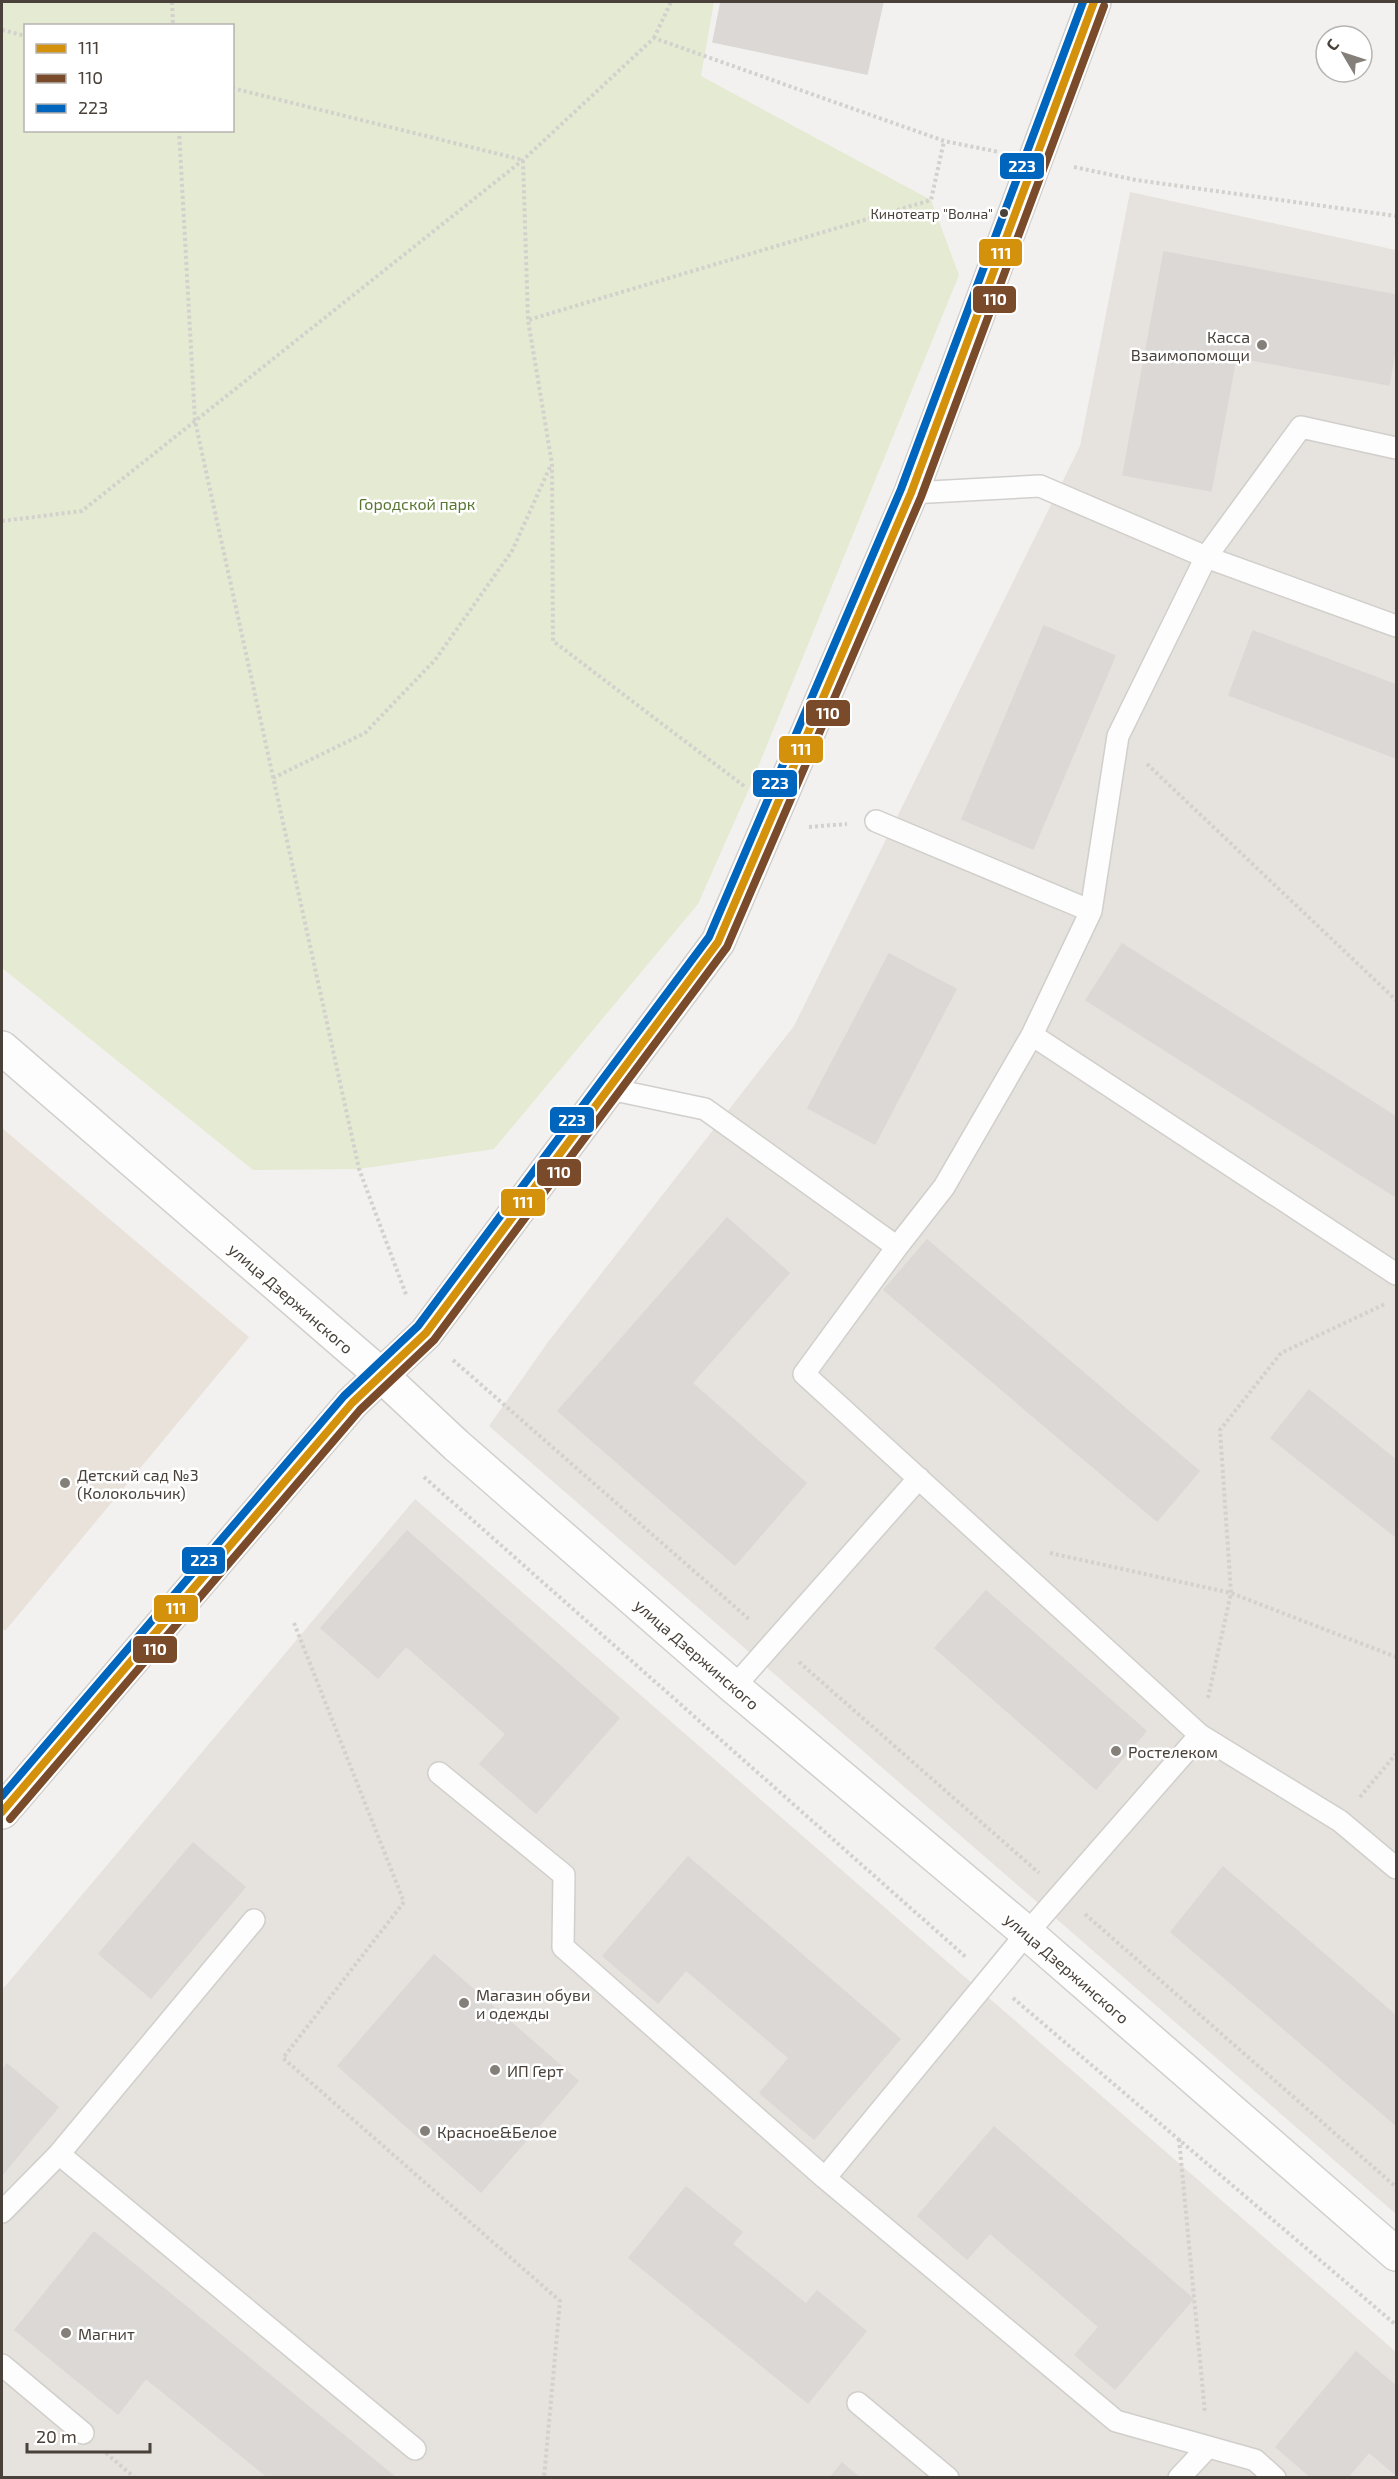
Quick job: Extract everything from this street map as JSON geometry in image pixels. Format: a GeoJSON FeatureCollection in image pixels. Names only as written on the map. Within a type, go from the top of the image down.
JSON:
{"type":"FeatureCollection","features":[{"type":"Feature","properties":{"kind":"street"},"geometry":{"type":"LineString","coordinates":[[2,1812],[344,1412],[380,1374],[426,1333],[718,942],[911,493],[1094,2]]}},
{"type":"Feature","properties":{"kind":"street","name":"улица Дзержинского"},"geometry":{"type":"LineString","coordinates":[[2,1048],[380,1374],[456,1445],[734,1687],[1027,1933],[1396,2254]]}},
{"type":"Feature","properties":{"kind":"lane"},"geometry":{"type":"LineString","coordinates":[[1396,448],[1301,427],[1206,557],[1118,736],[1091,911],[1032,1035],[944,1187],[897,1246],[804,1374],[1200,1735],[1340,1821],[1396,1868]]}},
{"type":"Feature","properties":{"kind":"lane"},"geometry":{"type":"LineString","coordinates":[[911,493],[1040,486],[1206,557],[1396,626]]}},
{"type":"Feature","properties":{"kind":"lane"},"geometry":{"type":"LineString","coordinates":[[876,821],[1091,911]]}},
{"type":"Feature","properties":{"kind":"lane"},"geometry":{"type":"LineString","coordinates":[[1032,1035],[1396,1274]]}},
{"type":"Feature","properties":{"kind":"lane"},"geometry":{"type":"LineString","coordinates":[[610,1089],[705,1109],[897,1246]]}},
{"type":"Feature","properties":{"kind":"lane"},"geometry":{"type":"LineString","coordinates":[[734,1687],[919,1478]]}},
{"type":"Feature","properties":{"kind":"lane"},"geometry":{"type":"LineString","coordinates":[[825,2178],[1027,1933],[1200,1735]]}},
{"type":"Feature","properties":{"kind":"lane"},"geometry":{"type":"LineString","coordinates":[[439,1773],[564,1875],[563,1947],[825,2178],[1116,2421],[1255,2460],[1275,2478]]}},
{"type":"Feature","properties":{"kind":"lane"},"geometry":{"type":"LineString","coordinates":[[2,2212],[59,2154],[254,1920]]}},
{"type":"Feature","properties":{"kind":"lane"},"geometry":{"type":"LineString","coordinates":[[59,2154],[415,2449]]}},
{"type":"Feature","properties":{"kind":"lane"},"geometry":{"type":"LineString","coordinates":[[2,2365],[83,2433]]}},
{"type":"Feature","properties":{"kind":"lane"},"geometry":{"type":"LineString","coordinates":[[858,2403],[948,2478]]}},
{"type":"Feature","properties":{"kind":"lane"},"geometry":{"type":"LineString","coordinates":[[1179,2478],[1208,2447]]}},
{"type":"Feature","properties":{"kind":"path"},"geometry":{"type":"LineString","coordinates":[[172,2],[173,24]]}},
{"type":"Feature","properties":{"kind":"path"},"geometry":{"type":"LineString","coordinates":[[2,521],[82,511],[523,160],[654,38],[671,2]]}},
{"type":"Feature","properties":{"kind":"path"},"geometry":{"type":"LineString","coordinates":[[2,30],[24,36]]}},
{"type":"Feature","properties":{"kind":"path"},"geometry":{"type":"LineString","coordinates":[[654,38],[944,141],[1136,180],[1396,216]]}},
{"type":"Feature","properties":{"kind":"path"},"geometry":{"type":"LineString","coordinates":[[234,88],[523,160]]}},
{"type":"Feature","properties":{"kind":"path"},"geometry":{"type":"LineString","coordinates":[[179,132],[195,422],[359,1169],[399,1281],[426,1333],[473,1380],[1396,2187]]}},
{"type":"Feature","properties":{"kind":"path"},"geometry":{"type":"LineString","coordinates":[[528,320],[931,200],[944,141]]}},
{"type":"Feature","properties":{"kind":"path"},"geometry":{"type":"LineString","coordinates":[[523,160],[528,320],[552,464],[553,641],[749,789],[766,832],[876,821]]}},
{"type":"Feature","properties":{"kind":"path"},"geometry":{"type":"LineString","coordinates":[[273,778],[365,733],[435,660],[512,551],[552,464]]}},
{"type":"Feature","properties":{"kind":"path"},"geometry":{"type":"LineString","coordinates":[[1118,736],[1396,1000]]}},
{"type":"Feature","properties":{"kind":"path"},"geometry":{"type":"LineString","coordinates":[[1200,1735],[1231,1593],[1220,1430],[1281,1353],[1386,1304]]}},
{"type":"Feature","properties":{"kind":"path"},"geometry":{"type":"LineString","coordinates":[[424,1477],[989,1978],[1396,2325]]}},
{"type":"Feature","properties":{"kind":"path"},"geometry":{"type":"LineString","coordinates":[[1044,1552],[1231,1593],[1396,1657]]}},
{"type":"Feature","properties":{"kind":"path"},"geometry":{"type":"LineString","coordinates":[[294,1623],[404,1902],[283,2058],[560,2301],[544,2478]]}},
{"type":"Feature","properties":{"kind":"path"},"geometry":{"type":"LineString","coordinates":[[1340,1821],[1396,1754]]}},
{"type":"Feature","properties":{"kind":"path"},"geometry":{"type":"LineString","coordinates":[[1179,2139],[1208,2447]]}},
{"type":"Feature","properties":{"kind":"shaded area"},"geometry":{"type":"Polygon","coordinates":[[[1130,192],[1396,250],[1396,2214],[489,1426],[548,1342],[794,1026],[1080,446],[1130,192]]]}},
{"type":"Feature","properties":{"kind":"shaded area","name":"Детский сад №3 (Колокольчик)"},"geometry":{"type":"Polygon","coordinates":[[[2,1128],[249,1337],[5,1631],[2,1628],[2,1128]]]}},
{"type":"Feature","properties":{"kind":"shaded area"},"geometry":{"type":"Polygon","coordinates":[[[415,1499],[1396,2352],[1396,2477],[2,2478],[2,1990],[415,1499]]]}},
{"type":"Feature","properties":{"kind":"green space","name":"Городской парк"},"geometry":{"type":"Polygon","coordinates":[[[2,2],[714,2],[701,76],[931,200],[959,275],[749,789],[698,904],[494,1149],[359,1169],[253,1170],[2,968],[2,2]]]}},
{"type":"Feature","properties":{"kind":"building"},"geometry":{"type":"Polygon","coordinates":[[[721,2],[883,2],[867,74],[713,42],[721,2]]]}},
{"type":"Feature","properties":{"kind":"building"},"geometry":{"type":"Polygon","coordinates":[[[1164,252],[1396,295],[1396,345],[1389,385],[1236,357],[1211,491],[1123,475],[1164,252]]]}},
{"type":"Feature","properties":{"kind":"building"},"geometry":{"type":"Polygon","coordinates":[[[1044,626],[1115,656],[1033,849],[962,819],[1044,626]]]}},
{"type":"Feature","properties":{"kind":"building"},"geometry":{"type":"Polygon","coordinates":[[[1253,631],[1396,685],[1396,758],[1229,695],[1253,631]]]}},
{"type":"Feature","properties":{"kind":"building"},"geometry":{"type":"Polygon","coordinates":[[[1122,944],[1396,1117],[1396,1197],[1086,1000],[1122,944]]]}},
{"type":"Feature","properties":{"kind":"building"},"geometry":{"type":"Polygon","coordinates":[[[889,954],[956,989],[875,1144],[808,1108],[889,954]]]}},
{"type":"Feature","properties":{"kind":"building"},"geometry":{"type":"Polygon","coordinates":[[[727,1218],[789,1273],[692,1383],[806,1483],[735,1565],[558,1411],[727,1218]]]}},
{"type":"Feature","properties":{"kind":"building"},"geometry":{"type":"Polygon","coordinates":[[[927,1240],[1199,1471],[1157,1521],[884,1290],[927,1240]]]}},
{"type":"Feature","properties":{"kind":"building"},"geometry":{"type":"Polygon","coordinates":[[[1309,1390],[1396,1460],[1396,1537],[1271,1438],[1309,1390]]]}},
{"type":"Feature","properties":{"kind":"building"},"geometry":{"type":"Polygon","coordinates":[[[407,1531],[619,1718],[536,1813],[480,1764],[506,1734],[406,1646],[378,1678],[321,1628],[407,1531]]]}},
{"type":"Feature","properties":{"kind":"building"},"geometry":{"type":"Polygon","coordinates":[[[986,1591],[1146,1731],[1096,1789],[935,1648],[986,1591]]]}},
{"type":"Feature","properties":{"kind":"building"},"geometry":{"type":"Polygon","coordinates":[[[193,1843],[245,1887],[151,1998],[99,1954],[193,1843]]]}},
{"type":"Feature","properties":{"kind":"building"},"geometry":{"type":"Polygon","coordinates":[[[688,1857],[900,2039],[814,2139],[760,2093],[789,2058],[686,1970],[658,2003],[603,1956],[688,1857]]]}},
{"type":"Feature","properties":{"kind":"building"},"geometry":{"type":"Polygon","coordinates":[[[1223,1867],[1396,2016],[1396,2125],[1171,1932],[1223,1867]]]}},
{"type":"Feature","properties":{"kind":"building"},"geometry":{"type":"Polygon","coordinates":[[[434,1955],[578,2081],[481,2192],[338,2066],[434,1955]]]}},
{"type":"Feature","properties":{"kind":"building"},"geometry":{"type":"Polygon","coordinates":[[[7,2064],[58,2107],[2,2175],[2,2071],[7,2064]]]}},
{"type":"Feature","properties":{"kind":"building"},"geometry":{"type":"Polygon","coordinates":[[[994,2127],[1193,2299],[1115,2389],[1075,2355],[1099,2327],[990,2233],[967,2259],[918,2216],[994,2127]]]}},
{"type":"Feature","properties":{"kind":"building"},"geometry":{"type":"Polygon","coordinates":[[[686,2187],[742,2232],[732,2244],[806,2304],[817,2291],[866,2331],[808,2403],[629,2258],[686,2187]]]}},
{"type":"Feature","properties":{"kind":"building"},"geometry":{"type":"Polygon","coordinates":[[[94,2232],[119,2252],[68,2315],[146,2378],[118,2414],[15,2330],[94,2232]]]}},
{"type":"Feature","properties":{"kind":"building"},"geometry":{"type":"Polygon","coordinates":[[[119,2252],[396,2478],[269,2478],[68,2315],[119,2252]]]}},
{"type":"Feature","properties":{"kind":"building"},"geometry":{"type":"Polygon","coordinates":[[[1356,2352],[1396,2386],[1396,2475],[1369,2452],[1347,2478],[1312,2478],[1276,2447],[1356,2352]]]}},
{"type":"Feature","properties":{"kind":"building"},"geometry":{"type":"Polygon","coordinates":[[[842,2463],[860,2478],[830,2478],[842,2463]]]}},
{"type":"Feature","properties":{"kind":"transit line","name":"223"},"geometry":{"type":"LineString","coordinates":[[2,1796],[344,1396],[418,1326],[709,937],[901,489],[1083,2]]}},
{"type":"Feature","properties":{"kind":"transit line","name":"111"},"geometry":{"type":"LineString","coordinates":[[2,1812],[352,1403],[426,1333],[718,942],[911,493],[1094,2]]}},
{"type":"Feature","properties":{"kind":"transit line","name":"110"},"geometry":{"type":"LineString","coordinates":[[10,1819],[360,1410],[434,1340],[727,947],[921,497],[1104,6]]}},
{"type":"Feature","properties":{"kind":"place","name":"Кинотеатр \"Волна\""},"geometry":{"type":"Point","coordinates":[1004,213]}},
{"type":"Feature","properties":{"kind":"place","name":"Касса Взаимопомощи"},"geometry":{"type":"Point","coordinates":[1262,345]}},
{"type":"Feature","properties":{"kind":"place","name":"Детский сад №3 (Колокольчик)"},"geometry":{"type":"Point","coordinates":[65,1483]}},
{"type":"Feature","properties":{"kind":"place","name":"Ростелеком"},"geometry":{"type":"Point","coordinates":[1116,1751]}},
{"type":"Feature","properties":{"kind":"place","name":"Магазин обуви и одежды"},"geometry":{"type":"Point","coordinates":[464,2003]}},
{"type":"Feature","properties":{"kind":"place","name":"ИП Герт"},"geometry":{"type":"Point","coordinates":[495,2070]}},
{"type":"Feature","properties":{"kind":"place","name":"Красное&Белое"},"geometry":{"type":"Point","coordinates":[425,2131]}},
{"type":"Feature","properties":{"kind":"place","name":"Магнит"},"geometry":{"type":"Point","coordinates":[66,2333]}}]}
